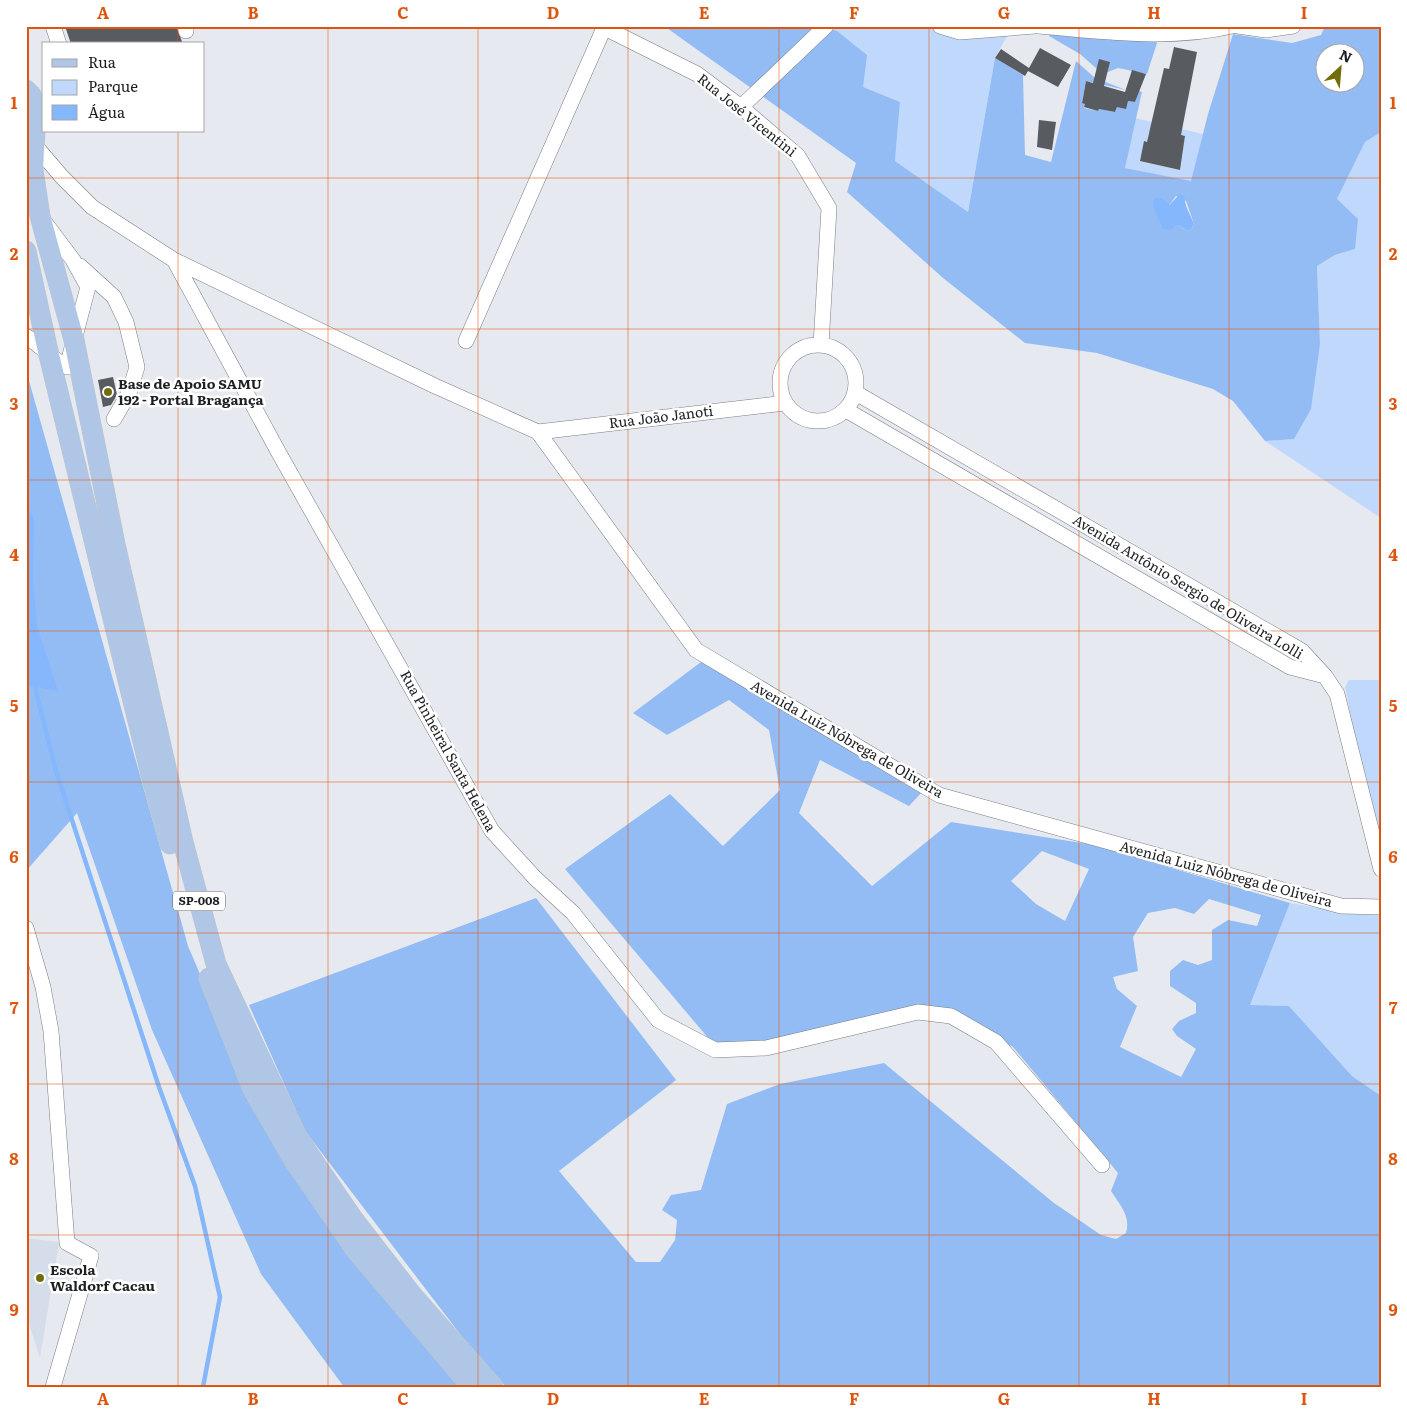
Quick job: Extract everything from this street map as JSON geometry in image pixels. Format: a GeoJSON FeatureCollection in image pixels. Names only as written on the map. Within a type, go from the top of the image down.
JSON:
{"type":"FeatureCollection","features":[{"type":"Feature","properties":{"kind":"main road","name":"SP-008"},"geometry":{"type":"LineString","coordinates":[[26,90],[35,102],[32,130],[33,170],[40,216],[74,340],[115,544],[183,842],[216,964],[297,1137],[359,1227],[412,1295],[493,1387]]}},
{"type":"Feature","properties":{"kind":"main road","name":"SP-008"},"geometry":{"type":"LineString","coordinates":[[26,251],[48,351],[152,779],[204,964],[228,1029],[254,1089],[300,1168],[356,1250],[472,1387]]}},
{"type":"Feature","properties":{"kind":"street"},"geometry":{"type":"LineString","coordinates":[[53,26],[58,42]]}},
{"type":"Feature","properties":{"kind":"street"},"geometry":{"type":"LineString","coordinates":[[742,107],[826,26]]}},
{"type":"Feature","properties":{"kind":"street"},"geometry":{"type":"LineString","coordinates":[[940,26],[961,29],[1037,26],[1203,33],[1232,26]]}},
{"type":"Feature","properties":{"kind":"street"},"geometry":{"type":"LineString","coordinates":[[1238,26],[1266,30],[1293,26]]}},
{"type":"Feature","properties":{"kind":"street"},"geometry":{"type":"LineString","coordinates":[[466,341],[602,27]]}},
{"type":"Feature","properties":{"kind":"street","name":"Rua José Vicentini"},"geometry":{"type":"LineString","coordinates":[[602,27],[697,74],[742,107],[798,156],[829,208],[821,345]]}},
{"type":"Feature","properties":{"kind":"street"},"geometry":{"type":"LineString","coordinates":[[32,130],[62,177],[92,207],[174,260],[435,386],[538,432]]}},
{"type":"Feature","properties":{"kind":"street"},"geometry":{"type":"LineString","coordinates":[[40,216],[92,284],[114,297],[126,322],[137,367],[129,393],[114,419]]}},
{"type":"Feature","properties":{"kind":"street","name":"Rua Pinheiral Santa Helena"},"geometry":{"type":"LineString","coordinates":[[174,260],[280,455],[492,831],[535,878],[573,913],[658,1020],[715,1050],[766,1048],[918,1012],[951,1016],[996,1042],[1102,1165]]}},
{"type":"Feature","properties":{"kind":"street"},"geometry":{"type":"LineString","coordinates":[[26,336],[48,351],[61,366],[67,367],[92,284]]}},
{"type":"Feature","properties":{"kind":"street"},"geometry":{"type":"LineString","coordinates":[[821,345],[834,348],[849,361],[857,380],[856,393],[846,410],[829,420],[816,422],[803,418],[793,412],[785,403],[780,392],[783,368],[789,358],[798,350],[809,346],[821,345]]}},
{"type":"Feature","properties":{"kind":"street","name":"Avenida Antônio Sergio de Oliveira Lolli"},"geometry":{"type":"LineString","coordinates":[[856,393],[1302,651],[1325,676]]}},
{"type":"Feature","properties":{"kind":"street","name":"Rua João Janoti"},"geometry":{"type":"LineString","coordinates":[[538,432],[785,403]]}},
{"type":"Feature","properties":{"kind":"street","name":"Avenida Antônio Sergio de Oliveira Lolli"},"geometry":{"type":"LineString","coordinates":[[846,410],[1290,667],[1325,676]]}},
{"type":"Feature","properties":{"kind":"street","name":"Avenida Luiz Nóbrega de Oliveira"},"geometry":{"type":"LineString","coordinates":[[538,432],[696,650],[939,795],[1341,906],[1381,908]]}},
{"type":"Feature","properties":{"kind":"street"},"geometry":{"type":"LineString","coordinates":[[1325,676],[1336,694],[1381,869]]}},
{"type":"Feature","properties":{"kind":"street"},"geometry":{"type":"LineString","coordinates":[[26,928],[43,987],[52,1031],[67,1243],[91,1256],[53,1387]]}},
{"type":"Feature","properties":{"kind":"shaded area"},"geometry":{"type":"Polygon","coordinates":[[[664,26],[821,26],[837,31],[867,55],[863,87],[900,102],[895,161],[968,212],[995,58],[1023,75],[1025,155],[1051,162],[1076,61],[1095,78],[1126,90],[1086,81],[1082,102],[1085,104],[1084,108],[1115,112],[1117,107],[1128,101],[1135,102],[1139,91],[1142,92],[1125,168],[1191,181],[1208,114],[1233,34],[1292,43],[1321,35],[1325,26],[1381,26],[1381,132],[1365,142],[1337,199],[1358,219],[1355,249],[1335,255],[1317,266],[1320,344],[1311,409],[1294,439],[1265,441],[1233,401],[1213,389],[1097,353],[1025,343],[943,278],[847,192],[856,163],[664,26]],[[1176,196],[1169,205],[1172,228],[1178,225],[1188,231],[1191,230],[1194,224],[1186,201],[1176,196]]]}},
{"type":"Feature","properties":{"kind":"shaded area"},"geometry":{"type":"Polygon","coordinates":[[[1049,32],[1156,40],[1157,43],[1147,74],[1118,68],[1108,72],[1097,69],[1080,54],[1049,36],[1049,32]]]}},
{"type":"Feature","properties":{"kind":"shaded area"},"geometry":{"type":"Polygon","coordinates":[[[26,370],[188,946],[239,1065],[462,1387],[344,1387],[261,1274],[152,1030],[77,813],[26,871],[26,370]]]}},
{"type":"Feature","properties":{"kind":"shaded area"},"geometry":{"type":"Polygon","coordinates":[[[705,659],[924,790],[909,806],[820,760],[799,813],[872,886],[951,822],[1094,845],[1290,903],[1250,1005],[1289,1006],[1352,1076],[1381,1096],[1381,1387],[506,1387],[463,1338],[305,1131],[249,1005],[536,898],[676,1080],[559,1171],[636,1262],[660,1262],[675,1240],[677,1220],[662,1210],[671,1195],[701,1190],[727,1104],[780,1084],[884,1063],[1054,1203],[1101,1235],[1116,1239],[1126,1233],[1126,1216],[1111,1191],[1118,1173],[1013,1047],[939,1007],[876,1015],[765,1046],[715,1046],[565,869],[670,794],[723,846],[780,790],[769,730],[729,700],[667,735],[633,713],[705,659]],[[1042,851],[1011,881],[1036,904],[1065,921],[1089,869],[1042,851]],[[1209,899],[1194,914],[1175,908],[1148,913],[1133,937],[1138,971],[1113,977],[1117,989],[1137,1006],[1120,1047],[1181,1077],[1196,1049],[1177,1036],[1172,1029],[1179,1021],[1196,1013],[1196,1003],[1170,986],[1170,971],[1183,960],[1198,965],[1212,960],[1212,930],[1228,920],[1257,926],[1261,915],[1209,899]]]}},
{"type":"Feature","properties":{"kind":"shaded area","name":"Escola Waldorf Cacau"},"geometry":{"type":"Polygon","coordinates":[[[26,1238],[59,1242],[40,1358],[26,1314],[26,1238]]]}},
{"type":"Feature","properties":{"kind":"green space"},"geometry":{"type":"Polygon","coordinates":[[[822,26],[940,26],[1008,34],[995,58],[968,212],[895,161],[900,102],[862,87],[822,26]]]}},
{"type":"Feature","properties":{"kind":"green space"},"geometry":{"type":"Polygon","coordinates":[[[1135,118],[1203,134],[1192,182],[1125,168],[1135,118]],[[1149,132],[1147,142],[1144,142],[1140,161],[1180,170],[1185,136],[1149,132]]]}},
{"type":"Feature","properties":{"kind":"green space"},"geometry":{"type":"Polygon","coordinates":[[[1381,132],[1381,518],[1265,441],[1294,439],[1320,344],[1317,266],[1335,255],[1355,249],[1337,199],[1365,142],[1381,132]]]}},
{"type":"Feature","properties":{"kind":"green space"},"geometry":{"type":"Polygon","coordinates":[[[1349,680],[1381,680],[1381,865],[1345,687],[1349,680]]]}},
{"type":"Feature","properties":{"kind":"green space"},"geometry":{"type":"Polygon","coordinates":[[[1290,903],[1352,914],[1381,915],[1381,1096],[1352,1076],[1289,1006],[1250,1005],[1290,903]]]}},
{"type":"Feature","properties":{"kind":"water"},"geometry":{"type":"Polygon","coordinates":[[[1180,194],[1184,196],[1194,224],[1191,230],[1188,231],[1178,225],[1170,230],[1163,229],[1153,206],[1154,198],[1162,198],[1169,205],[1180,194]]]}},
{"type":"Feature","properties":{"kind":"water"},"geometry":{"type":"Polygon","coordinates":[[[26,504],[34,519],[33,578],[37,626],[58,691],[26,685],[26,504]]]}},
{"type":"Feature","properties":{"kind":"building"},"geometry":{"type":"Polygon","coordinates":[[[65,26],[176,26],[182,42],[70,42],[65,26]]]}},
{"type":"Feature","properties":{"kind":"building"},"geometry":{"type":"Polygon","coordinates":[[[1174,47],[1197,52],[1181,135],[1185,136],[1180,170],[1140,161],[1144,141],[1147,142],[1164,68],[1169,69],[1174,47]]]}},
{"type":"Feature","properties":{"kind":"building"},"geometry":{"type":"Polygon","coordinates":[[[1040,48],[1071,65],[1058,87],[1028,71],[1025,76],[995,58],[1001,49],[1029,68],[1040,48]]]}},
{"type":"Feature","properties":{"kind":"building"},"geometry":{"type":"Polygon","coordinates":[[[1099,59],[1110,62],[1104,86],[1125,92],[1132,70],[1146,74],[1135,102],[1128,101],[1126,109],[1117,107],[1115,112],[1099,109],[1098,111],[1084,107],[1085,104],[1082,103],[1086,81],[1093,83],[1099,59]]]}},
{"type":"Feature","properties":{"kind":"building"},"geometry":{"type":"Polygon","coordinates":[[[1039,120],[1056,122],[1052,150],[1037,147],[1039,120]]]}},
{"type":"Feature","properties":{"kind":"building","name":"Base de Apoio SAMU 192 - Portal Bragança"},"geometry":{"type":"Polygon","coordinates":[[[113,377],[117,395],[111,405],[103,407],[98,380],[113,377]]]}},
{"type":"Feature","properties":{"kind":"waterway"},"geometry":{"type":"LineString","coordinates":[[34,683],[56,771],[159,1087],[195,1186],[220,1297],[203,1387]]}},
{"type":"Feature","properties":{"kind":"place","name":"Base de Apoio SAMU 192 - Portal Bragança"},"geometry":{"type":"Point","coordinates":[108,392]}},
{"type":"Feature","properties":{"kind":"place","name":"Escola Waldorf Cacau"},"geometry":{"type":"Point","coordinates":[40,1278]}}]}
